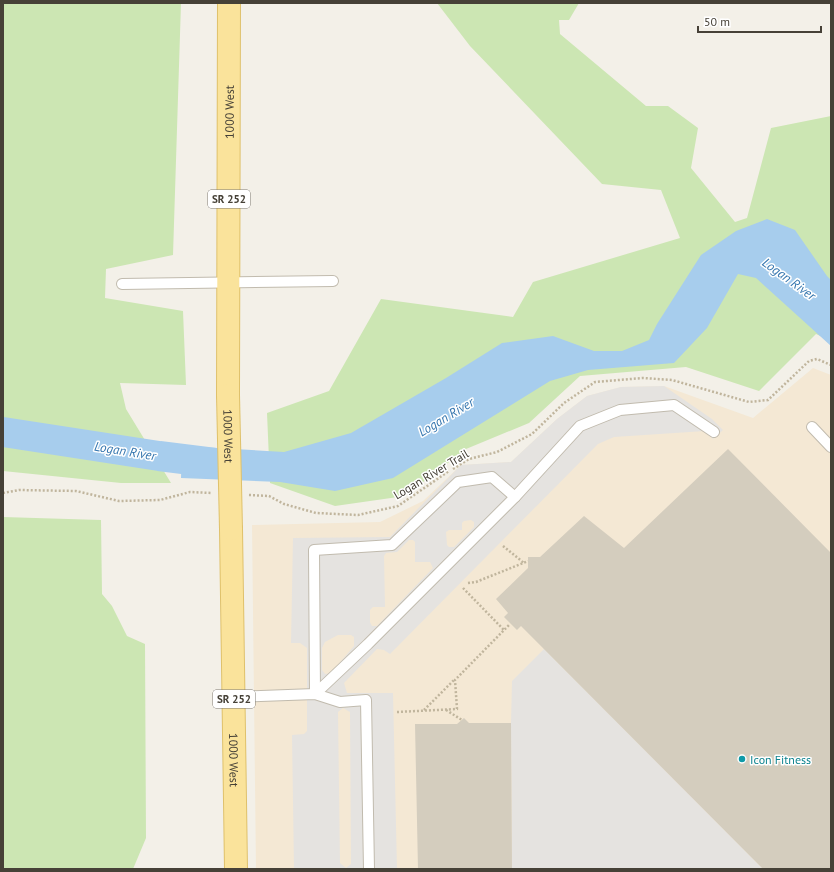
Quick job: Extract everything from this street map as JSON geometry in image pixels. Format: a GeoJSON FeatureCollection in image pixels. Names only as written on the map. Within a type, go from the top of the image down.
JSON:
{"type":"FeatureCollection","features":[{"type":"Feature","properties":{"kind":"main road","name":"1000 West"},"geometry":{"type":"LineString","coordinates":[[229,3],[228,395],[236,869]]}},
{"type":"Feature","properties":{"kind":"lane"},"geometry":{"type":"LineString","coordinates":[[122,284],[332,281]]}},
{"type":"Feature","properties":{"kind":"lane"},"geometry":{"type":"LineString","coordinates":[[315,694],[368,644],[514,497],[580,426],[620,410],[674,405],[714,432]]}},
{"type":"Feature","properties":{"kind":"lane"},"geometry":{"type":"LineString","coordinates":[[812,427],[831,447]]}},
{"type":"Feature","properties":{"kind":"lane"},"geometry":{"type":"LineString","coordinates":[[315,694],[314,550],[392,545],[458,482],[492,477],[514,497]]}},
{"type":"Feature","properties":{"kind":"lane"},"geometry":{"type":"LineString","coordinates":[[234,697],[315,694],[340,702],[366,700],[370,869]]}},
{"type":"Feature","properties":{"kind":"path","name":"Logan River Trail"},"geometry":{"type":"LineString","coordinates":[[245,495],[269,496],[284,504],[316,513],[358,515],[392,508],[398,506],[469,459],[497,452],[532,434],[564,403],[596,382],[643,378],[672,380],[749,402],[768,400],[809,361],[817,359],[831,365]]}},
{"type":"Feature","properties":{"kind":"path"},"geometry":{"type":"LineString","coordinates":[[3,492],[18,490],[76,491],[119,501],[160,500],[190,492],[214,493]]}},
{"type":"Feature","properties":{"kind":"path"},"geometry":{"type":"LineString","coordinates":[[504,546],[524,563]]}},
{"type":"Feature","properties":{"kind":"path"},"geometry":{"type":"LineString","coordinates":[[468,583],[476,582],[528,561]]}},
{"type":"Feature","properties":{"kind":"path"},"geometry":{"type":"LineString","coordinates":[[463,588],[504,630]]}},
{"type":"Feature","properties":{"kind":"path"},"geometry":{"type":"LineString","coordinates":[[423,711],[510,624]]}},
{"type":"Feature","properties":{"kind":"path"},"geometry":{"type":"LineString","coordinates":[[398,712],[457,709],[455,680]]}},
{"type":"Feature","properties":{"kind":"path"},"geometry":{"type":"LineString","coordinates":[[445,710],[462,720]]}},
{"type":"Feature","properties":{"kind":"shaded area"},"geometry":{"type":"Polygon","coordinates":[[[813,368],[831,375],[831,869],[256,869],[252,525],[380,522],[423,501],[461,465],[511,462],[557,419],[587,396],[621,387],[664,386],[753,418],[813,368]]]}},
{"type":"Feature","properties":{"kind":"shaded area"},"geometry":{"type":"Polygon","coordinates":[[[664,386],[712,419],[723,430],[713,439],[705,431],[614,437],[598,444],[390,654],[384,650],[377,649],[344,683],[347,693],[393,693],[397,869],[294,869],[292,735],[304,734],[307,731],[307,648],[300,643],[291,643],[293,538],[390,537],[461,465],[511,462],[557,419],[587,396],[621,387],[664,386]],[[471,520],[464,521],[462,523],[462,530],[449,530],[446,532],[447,545],[449,547],[454,547],[474,527],[474,522],[471,520]],[[409,540],[397,552],[386,553],[384,556],[385,607],[373,607],[370,610],[370,622],[372,626],[377,626],[433,568],[430,562],[415,562],[415,542],[413,540],[409,540]],[[338,635],[325,642],[322,648],[322,670],[325,674],[331,673],[354,646],[354,637],[351,635],[338,635]],[[343,708],[338,712],[340,863],[346,868],[351,864],[350,712],[343,708]]]}},
{"type":"Feature","properties":{"kind":"shaded area"},"geometry":{"type":"Polygon","coordinates":[[[544,649],[763,869],[512,869],[512,681],[544,649]]]}},
{"type":"Feature","properties":{"kind":"green space"},"geometry":{"type":"Polygon","coordinates":[[[3,3],[181,3],[173,255],[106,269],[105,298],[183,311],[186,385],[120,383],[126,409],[171,483],[121,483],[3,471],[3,3]]]}},
{"type":"Feature","properties":{"kind":"green space"},"geometry":{"type":"Polygon","coordinates":[[[437,3],[579,3],[569,20],[559,20],[560,34],[646,106],[668,106],[698,128],[691,168],[735,222],[747,218],[771,128],[831,116],[831,341],[816,334],[759,391],[686,367],[580,376],[529,423],[466,449],[405,496],[335,506],[270,483],[267,413],[329,391],[381,299],[513,317],[533,282],[680,238],[661,190],[602,184],[470,46],[437,3]]]}},
{"type":"Feature","properties":{"kind":"green space"},"geometry":{"type":"Polygon","coordinates":[[[3,517],[101,520],[102,594],[112,606],[127,636],[145,644],[146,838],[133,869],[3,869],[3,517]]]}},
{"type":"Feature","properties":{"kind":"water"},"geometry":{"type":"Polygon","coordinates":[[[767,219],[795,230],[831,280],[831,346],[756,278],[738,274],[707,328],[674,363],[588,370],[550,381],[393,478],[335,491],[280,482],[181,478],[182,446],[284,452],[351,433],[446,378],[502,343],[553,336],[594,351],[622,351],[649,340],[657,324],[701,255],[736,231],[767,219]]]}},
{"type":"Feature","properties":{"kind":"building","name":"Icon Fitness"},"geometry":{"type":"Polygon","coordinates":[[[728,449],[831,553],[831,869],[763,869],[521,626],[517,630],[504,617],[508,613],[496,599],[528,568],[528,557],[540,557],[584,516],[624,548],[728,449]]]}},
{"type":"Feature","properties":{"kind":"building"},"geometry":{"type":"Polygon","coordinates":[[[464,718],[469,723],[511,723],[512,869],[418,869],[415,724],[457,724],[464,718]]]}},
{"type":"Feature","properties":{"kind":"waterway","name":"Logan River"},"geometry":{"type":"LineString","coordinates":[[3,432],[159,456],[223,464]]}},
{"type":"Feature","properties":{"kind":"place","name":"Icon Fitness"},"geometry":{"type":"Point","coordinates":[742,759]}}]}
